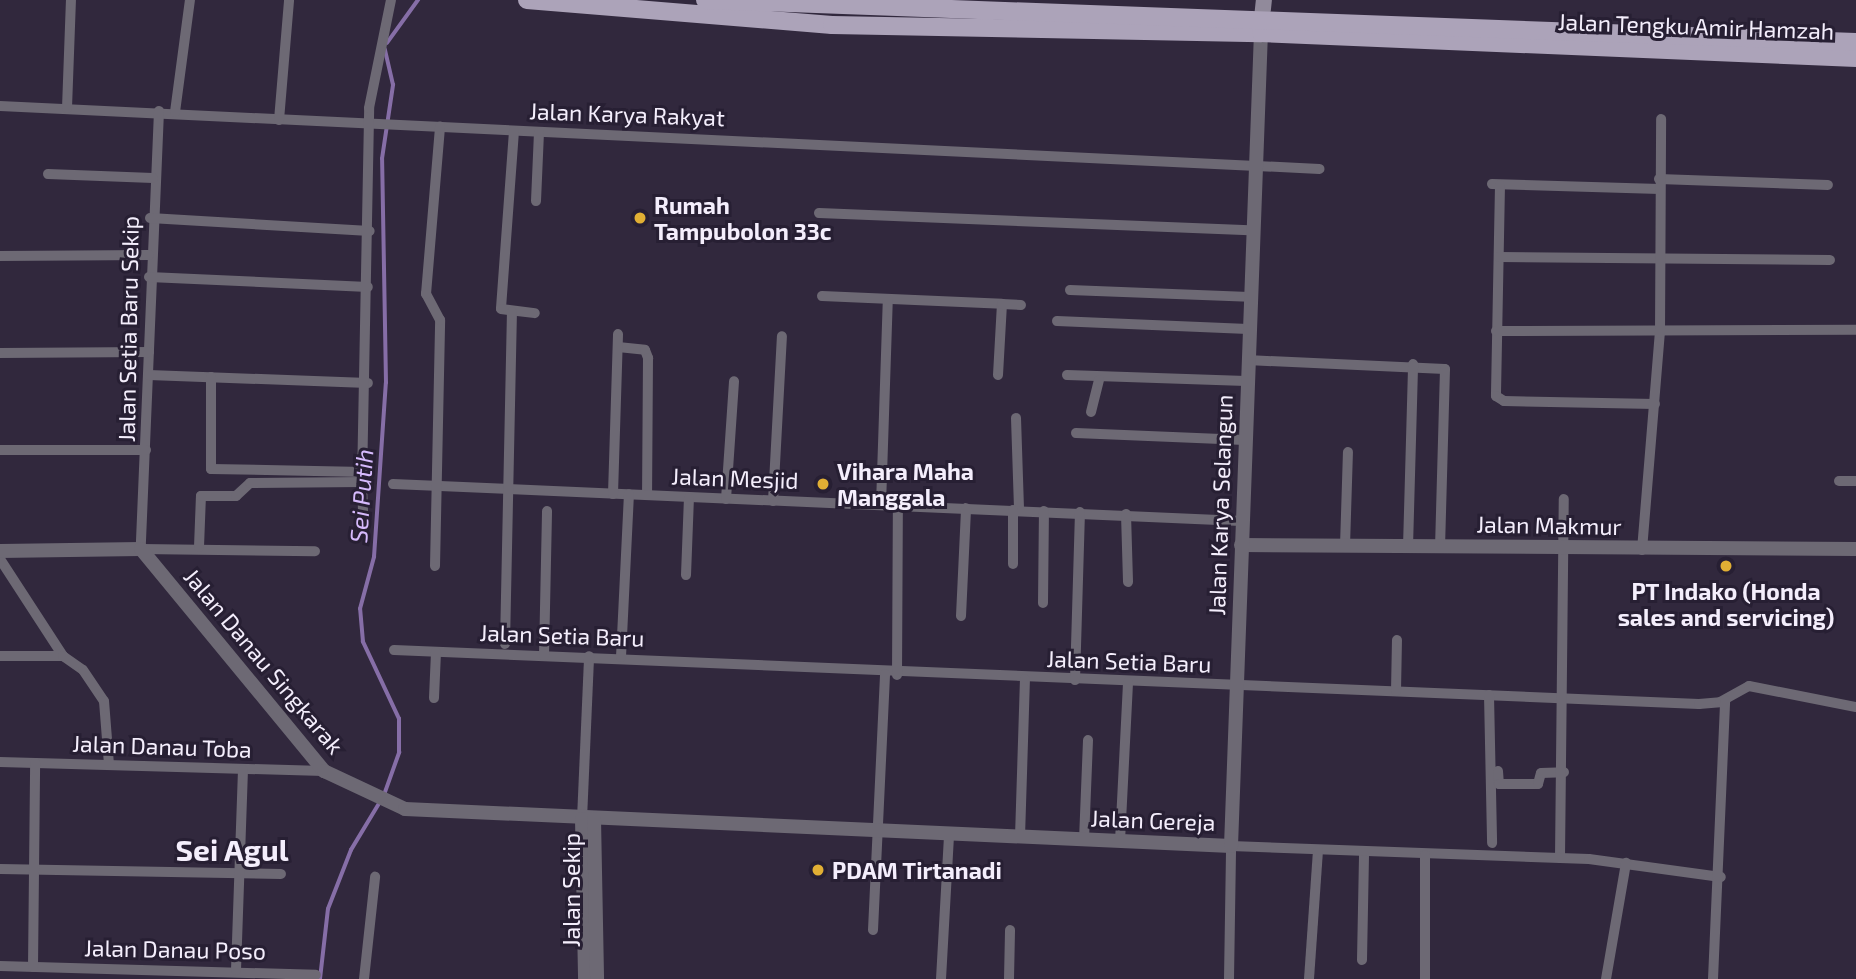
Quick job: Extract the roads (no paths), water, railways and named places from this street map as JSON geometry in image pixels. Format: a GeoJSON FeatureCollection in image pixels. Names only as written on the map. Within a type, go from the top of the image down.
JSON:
{"type":"FeatureCollection","features":[{"type":"Feature","properties":{"kind":"main road","name":"Jalan Tengku Amir Hamzah"},"geometry":{"type":"LineString","coordinates":[[527,0],[832,16],[1262,26],[1586,38],[1856,42]]}},
{"type":"Feature","properties":{"kind":"main road","name":"Jalan Tengku Amir Hamzah"},"geometry":{"type":"LineString","coordinates":[[705,0],[832,16]]}},
{"type":"Feature","properties":{"kind":"main road"},"geometry":{"type":"LineString","coordinates":[[1262,26],[1264,0]]}},
{"type":"Feature","properties":{"kind":"main road","name":"Jalan Tengku Amir Hamzah"},"geometry":{"type":"LineString","coordinates":[[1586,38],[1856,58]]}},
{"type":"Feature","properties":{"kind":"street"},"geometry":{"type":"LineString","coordinates":[[67,108],[71,0]]}},
{"type":"Feature","properties":{"kind":"street"},"geometry":{"type":"LineString","coordinates":[[175,113],[190,0]]}},
{"type":"Feature","properties":{"kind":"street"},"geometry":{"type":"LineString","coordinates":[[279,120],[289,0]]}},
{"type":"Feature","properties":{"kind":"street"},"geometry":{"type":"LineString","coordinates":[[363,520],[368,383],[371,125],[391,0]]}},
{"type":"Feature","properties":{"kind":"street","name":"Jalan Karya Selangun"},"geometry":{"type":"LineString","coordinates":[[1229,979],[1252,164],[1262,26]]}},
{"type":"Feature","properties":{"kind":"street","name":"Jalan Karya Rakyat"},"geometry":{"type":"LineString","coordinates":[[0,106],[159,111],[371,125],[1319,169]]}},
{"type":"Feature","properties":{"kind":"street","name":"Jalan Setia Baru Sekip"},"geometry":{"type":"LineString","coordinates":[[141,549],[149,375],[150,218],[159,111]]}},
{"type":"Feature","properties":{"kind":"street"},"geometry":{"type":"LineString","coordinates":[[1642,550],[1660,333],[1661,120]]}},
{"type":"Feature","properties":{"kind":"street"},"geometry":{"type":"LineString","coordinates":[[435,566],[439,320],[426,294],[440,127]]}},
{"type":"Feature","properties":{"kind":"street"},"geometry":{"type":"LineString","coordinates":[[505,644],[507,311],[514,131]]}},
{"type":"Feature","properties":{"kind":"street"},"geometry":{"type":"LineString","coordinates":[[536,201],[538,132]]}},
{"type":"Feature","properties":{"kind":"street"},"geometry":{"type":"LineString","coordinates":[[48,174],[153,178]]}},
{"type":"Feature","properties":{"kind":"street"},"geometry":{"type":"LineString","coordinates":[[1655,404],[1501,401],[1494,392],[1499,257],[1496,184],[1828,185]]}},
{"type":"Feature","properties":{"kind":"street"},"geometry":{"type":"LineString","coordinates":[[819,213],[1250,230]]}},
{"type":"Feature","properties":{"kind":"street"},"geometry":{"type":"LineString","coordinates":[[150,218],[370,230]]}},
{"type":"Feature","properties":{"kind":"street"},"geometry":{"type":"LineString","coordinates":[[0,256],[149,255]]}},
{"type":"Feature","properties":{"kind":"street"},"geometry":{"type":"LineString","coordinates":[[1499,257],[1830,260]]}},
{"type":"Feature","properties":{"kind":"street"},"geometry":{"type":"LineString","coordinates":[[149,277],[368,287]]}},
{"type":"Feature","properties":{"kind":"street"},"geometry":{"type":"LineString","coordinates":[[1070,289],[1249,297]]}},
{"type":"Feature","properties":{"kind":"street"},"geometry":{"type":"LineString","coordinates":[[822,296],[1021,304]]}},
{"type":"Feature","properties":{"kind":"street"},"geometry":{"type":"LineString","coordinates":[[881,505],[888,299]]}},
{"type":"Feature","properties":{"kind":"street"},"geometry":{"type":"LineString","coordinates":[[998,375],[1002,304]]}},
{"type":"Feature","properties":{"kind":"street"},"geometry":{"type":"LineString","coordinates":[[507,311],[536,313]]}},
{"type":"Feature","properties":{"kind":"street"},"geometry":{"type":"LineString","coordinates":[[1057,321],[1248,329]]}},
{"type":"Feature","properties":{"kind":"street"},"geometry":{"type":"LineString","coordinates":[[1496,331],[1660,333],[1856,330]]}},
{"type":"Feature","properties":{"kind":"street"},"geometry":{"type":"LineString","coordinates":[[613,494],[618,334]]}},
{"type":"Feature","properties":{"kind":"street"},"geometry":{"type":"LineString","coordinates":[[773,500],[782,336]]}},
{"type":"Feature","properties":{"kind":"street"},"geometry":{"type":"LineString","coordinates":[[618,347],[645,350],[648,358],[647,495]]}},
{"type":"Feature","properties":{"kind":"street"},"geometry":{"type":"LineString","coordinates":[[0,353],[149,352]]}},
{"type":"Feature","properties":{"kind":"street"},"geometry":{"type":"LineString","coordinates":[[1247,360],[1413,364],[1446,369],[1440,547]]}},
{"type":"Feature","properties":{"kind":"street"},"geometry":{"type":"LineString","coordinates":[[1408,547],[1413,364]]}},
{"type":"Feature","properties":{"kind":"street"},"geometry":{"type":"LineString","coordinates":[[149,375],[368,383]]}},
{"type":"Feature","properties":{"kind":"street"},"geometry":{"type":"LineString","coordinates":[[1067,375],[1098,380],[1246,380]]}},
{"type":"Feature","properties":{"kind":"street"},"geometry":{"type":"LineString","coordinates":[[211,377],[211,469],[363,477]]}},
{"type":"Feature","properties":{"kind":"street"},"geometry":{"type":"LineString","coordinates":[[1091,412],[1098,380]]}},
{"type":"Feature","properties":{"kind":"street"},"geometry":{"type":"LineString","coordinates":[[726,499],[734,382]]}},
{"type":"Feature","properties":{"kind":"street"},"geometry":{"type":"LineString","coordinates":[[1013,564],[1016,418]]}},
{"type":"Feature","properties":{"kind":"street"},"geometry":{"type":"LineString","coordinates":[[1076,433],[1245,440]]}},
{"type":"Feature","properties":{"kind":"street"},"geometry":{"type":"LineString","coordinates":[[0,450],[146,450]]}},
{"type":"Feature","properties":{"kind":"street"},"geometry":{"type":"LineString","coordinates":[[1345,546],[1348,452]]}},
{"type":"Feature","properties":{"kind":"street"},"geometry":{"type":"LineString","coordinates":[[199,547],[201,496],[236,496],[250,483],[363,477]]}},
{"type":"Feature","properties":{"kind":"street"},"geometry":{"type":"LineString","coordinates":[[1839,481],[1856,481]]}},
{"type":"Feature","properties":{"kind":"street","name":"Jalan Mesjid"},"geometry":{"type":"LineString","coordinates":[[393,484],[1241,521]]}},
{"type":"Feature","properties":{"kind":"street"},"geometry":{"type":"LineString","coordinates":[[621,657],[629,494]]}},
{"type":"Feature","properties":{"kind":"street"},"geometry":{"type":"LineString","coordinates":[[686,575],[689,498]]}},
{"type":"Feature","properties":{"kind":"street"},"geometry":{"type":"LineString","coordinates":[[1560,858],[1566,548],[1564,499]]}},
{"type":"Feature","properties":{"kind":"street"},"geometry":{"type":"LineString","coordinates":[[873,930],[891,675],[898,505]]}},
{"type":"Feature","properties":{"kind":"street"},"geometry":{"type":"LineString","coordinates":[[961,616],[966,508]]}},
{"type":"Feature","properties":{"kind":"street"},"geometry":{"type":"LineString","coordinates":[[544,656],[547,511]]}},
{"type":"Feature","properties":{"kind":"street"},"geometry":{"type":"LineString","coordinates":[[1043,603],[1044,511]]}},
{"type":"Feature","properties":{"kind":"street"},"geometry":{"type":"LineString","coordinates":[[1075,680],[1080,512]]}},
{"type":"Feature","properties":{"kind":"street"},"geometry":{"type":"LineString","coordinates":[[1126,514],[1128,582]]}},
{"type":"Feature","properties":{"kind":"street","name":"Jalan Makmur"},"geometry":{"type":"LineString","coordinates":[[1241,545],[1642,550],[1856,549]]}},
{"type":"Feature","properties":{"kind":"street"},"geometry":{"type":"LineString","coordinates":[[0,551],[199,547],[315,551]]}},
{"type":"Feature","properties":{"kind":"street","name":"Jalan Danau Singkarak"},"geometry":{"type":"LineString","coordinates":[[141,549],[324,771],[391,805],[426,813],[588,819]]}},
{"type":"Feature","properties":{"kind":"street"},"geometry":{"type":"LineString","coordinates":[[0,559],[64,656],[83,670],[104,701],[109,764]]}},
{"type":"Feature","properties":{"kind":"street"},"geometry":{"type":"LineString","coordinates":[[1395,691],[1397,640]]}},
{"type":"Feature","properties":{"kind":"street","name":"Jalan Setia Baru"},"geometry":{"type":"LineString","coordinates":[[394,650],[621,657],[891,675],[1564,698],[1725,700],[1749,686],[1856,707]]}},
{"type":"Feature","properties":{"kind":"street"},"geometry":{"type":"LineString","coordinates":[[435,698],[436,652]]}},
{"type":"Feature","properties":{"kind":"street"},"geometry":{"type":"LineString","coordinates":[[0,656],[64,656]]}},
{"type":"Feature","properties":{"kind":"street","name":"Jalan Sekip"},"geometry":{"type":"LineString","coordinates":[[589,656],[587,803],[597,979]]}},
{"type":"Feature","properties":{"kind":"street"},"geometry":{"type":"LineString","coordinates":[[1020,836],[1025,679]]}},
{"type":"Feature","properties":{"kind":"street"},"geometry":{"type":"LineString","coordinates":[[1120,841],[1128,682]]}},
{"type":"Feature","properties":{"kind":"street"},"geometry":{"type":"LineString","coordinates":[[1489,695],[1492,843]]}},
{"type":"Feature","properties":{"kind":"street"},"geometry":{"type":"LineString","coordinates":[[1713,979],[1721,877],[1725,700]]}},
{"type":"Feature","properties":{"kind":"street"},"geometry":{"type":"LineString","coordinates":[[1084,840],[1088,740]]}},
{"type":"Feature","properties":{"kind":"street","name":"Jalan Danau Toba"},"geometry":{"type":"LineString","coordinates":[[0,762],[324,771]]}},
{"type":"Feature","properties":{"kind":"street"},"geometry":{"type":"LineString","coordinates":[[33,967],[35,763]]}},
{"type":"Feature","properties":{"kind":"street"},"geometry":{"type":"LineString","coordinates":[[1491,767],[1497,768],[1499,784],[1538,784],[1541,773],[1563,772]]}},
{"type":"Feature","properties":{"kind":"street"},"geometry":{"type":"LineString","coordinates":[[236,971],[243,770]]}},
{"type":"Feature","properties":{"kind":"street","name":"Jalan Sekip"},"geometry":{"type":"LineString","coordinates":[[585,979],[588,819]]}},
{"type":"Feature","properties":{"kind":"street","name":"Jalan Gereja"},"geometry":{"type":"LineString","coordinates":[[588,819],[1425,855],[1560,858],[1626,863],[1721,877]]}},
{"type":"Feature","properties":{"kind":"street"},"geometry":{"type":"LineString","coordinates":[[941,979],[948,834]]}},
{"type":"Feature","properties":{"kind":"street"},"geometry":{"type":"LineString","coordinates":[[1308,979],[1318,850]]}},
{"type":"Feature","properties":{"kind":"street"},"geometry":{"type":"LineString","coordinates":[[1362,960],[1364,852]]}},
{"type":"Feature","properties":{"kind":"street"},"geometry":{"type":"LineString","coordinates":[[1425,855],[1425,979]]}},
{"type":"Feature","properties":{"kind":"street"},"geometry":{"type":"LineString","coordinates":[[1606,979],[1626,863]]}},
{"type":"Feature","properties":{"kind":"street"},"geometry":{"type":"LineString","coordinates":[[0,869],[281,874]]}},
{"type":"Feature","properties":{"kind":"street"},"geometry":{"type":"LineString","coordinates":[[364,979],[375,877]]}},
{"type":"Feature","properties":{"kind":"street"},"geometry":{"type":"LineString","coordinates":[[1009,979],[1010,930]]}},
{"type":"Feature","properties":{"kind":"street","name":"Jalan Danau Poso"},"geometry":{"type":"LineString","coordinates":[[0,966],[316,975]]}},
{"type":"Feature","properties":{"kind":"waterway","name":"Sei Putih"},"geometry":{"type":"LineString","coordinates":[[387,43],[418,0]]}},
{"type":"Feature","properties":{"kind":"waterway","name":"Sei Putih"},"geometry":{"type":"LineString","coordinates":[[384,795],[399,753],[399,719],[363,642],[360,609],[374,557],[386,383],[382,159],[393,85],[385,50]]}},
{"type":"Feature","properties":{"kind":"waterway","name":"Sei Putih"},"geometry":{"type":"LineString","coordinates":[[320,979],[328,909],[351,850],[380,802]]}},
{"type":"Feature","properties":{"kind":"place","name":"Rumah Tampubolon 33c"},"geometry":{"type":"Point","coordinates":[640,218]}},
{"type":"Feature","properties":{"kind":"place","name":"Vihara Maha Manggala"},"geometry":{"type":"Point","coordinates":[823,484]}},
{"type":"Feature","properties":{"kind":"place","name":"PT Indako (Honda sales and servicing)"},"geometry":{"type":"Point","coordinates":[1726,566]}},
{"type":"Feature","properties":{"kind":"place","name":"PDAM Tirtanadi"},"geometry":{"type":"Point","coordinates":[818,870]}},
{"type":"Feature","properties":{"kind":"district","name":"Sei Agul"},"geometry":{"type":"Point","coordinates":[232,849]}}]}
